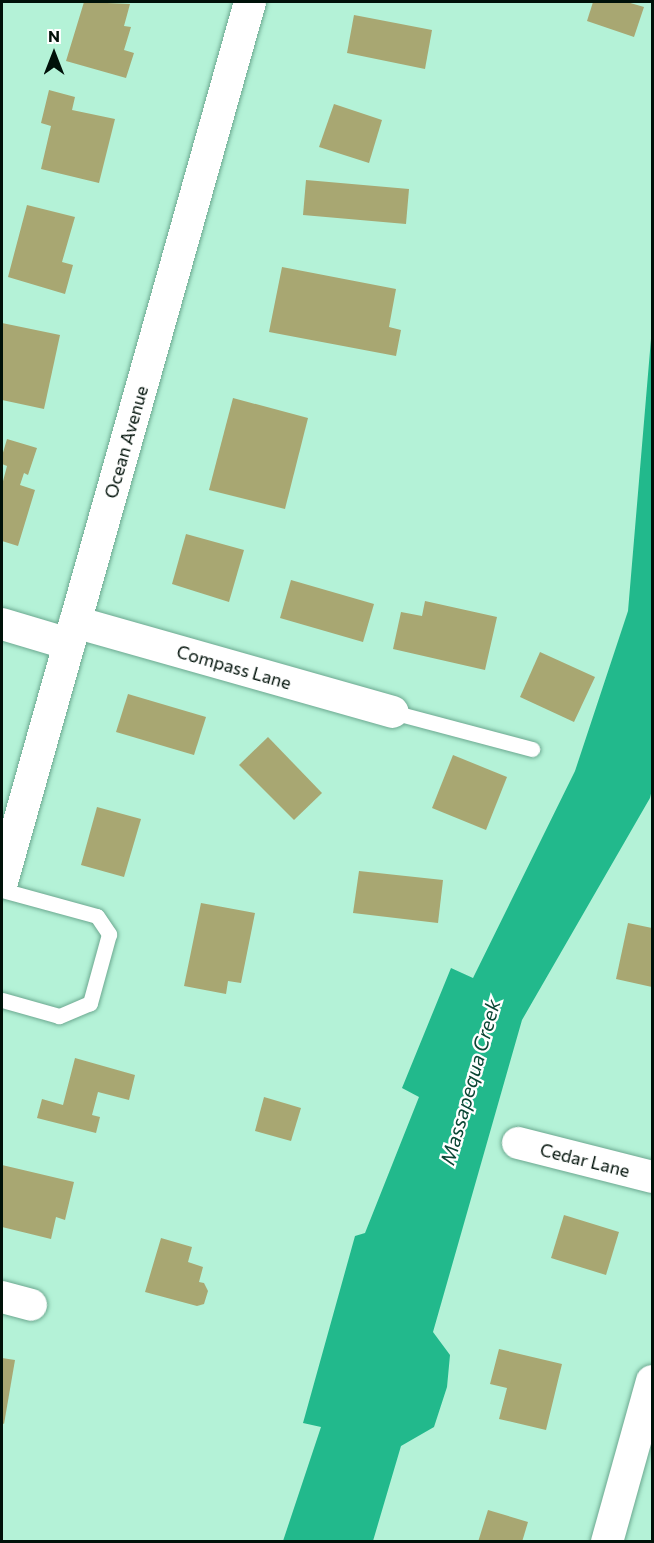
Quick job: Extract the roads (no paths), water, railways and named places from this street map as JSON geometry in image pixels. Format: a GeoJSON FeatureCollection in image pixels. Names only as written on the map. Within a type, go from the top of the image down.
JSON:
{"type":"FeatureCollection","features":[{"type":"Feature","properties":{"kind":"street","name":"Ocean Avenue"},"geometry":{"type":"LineString","coordinates":[[2,882],[250,2]]}},
{"type":"Feature","properties":{"kind":"street","name":"Compass Lane"},"geometry":{"type":"LineString","coordinates":[[2,624],[72,633],[392,712]]}},
{"type":"Feature","properties":{"kind":"street","name":"Cedar Lane"},"geometry":{"type":"LineString","coordinates":[[518,1143],[652,1178]]}},
{"type":"Feature","properties":{"kind":"street"},"geometry":{"type":"LineString","coordinates":[[2,1297],[31,1305]]}},
{"type":"Feature","properties":{"kind":"street"},"geometry":{"type":"LineString","coordinates":[[607,1542],[642,1461],[652,1381]]}},
{"type":"Feature","properties":{"kind":"lane"},"geometry":{"type":"LineString","coordinates":[[392,712],[532,749]]}},
{"type":"Feature","properties":{"kind":"lane"},"geometry":{"type":"LineString","coordinates":[[2,890],[97,916],[109,934],[90,1003],[59,1016],[2,1000]]}},
{"type":"Feature","properties":{"kind":"water","name":"Massapequa Creek"},"geometry":{"type":"Polygon","coordinates":[[[652,327],[652,789],[650,798],[522,1020],[433,1332],[450,1355],[447,1387],[434,1427],[401,1446],[373,1541],[283,1541],[321,1427],[303,1423],[355,1236],[365,1233],[419,1097],[402,1088],[451,968],[473,978],[575,771],[628,611],[652,327]]]}}]}
